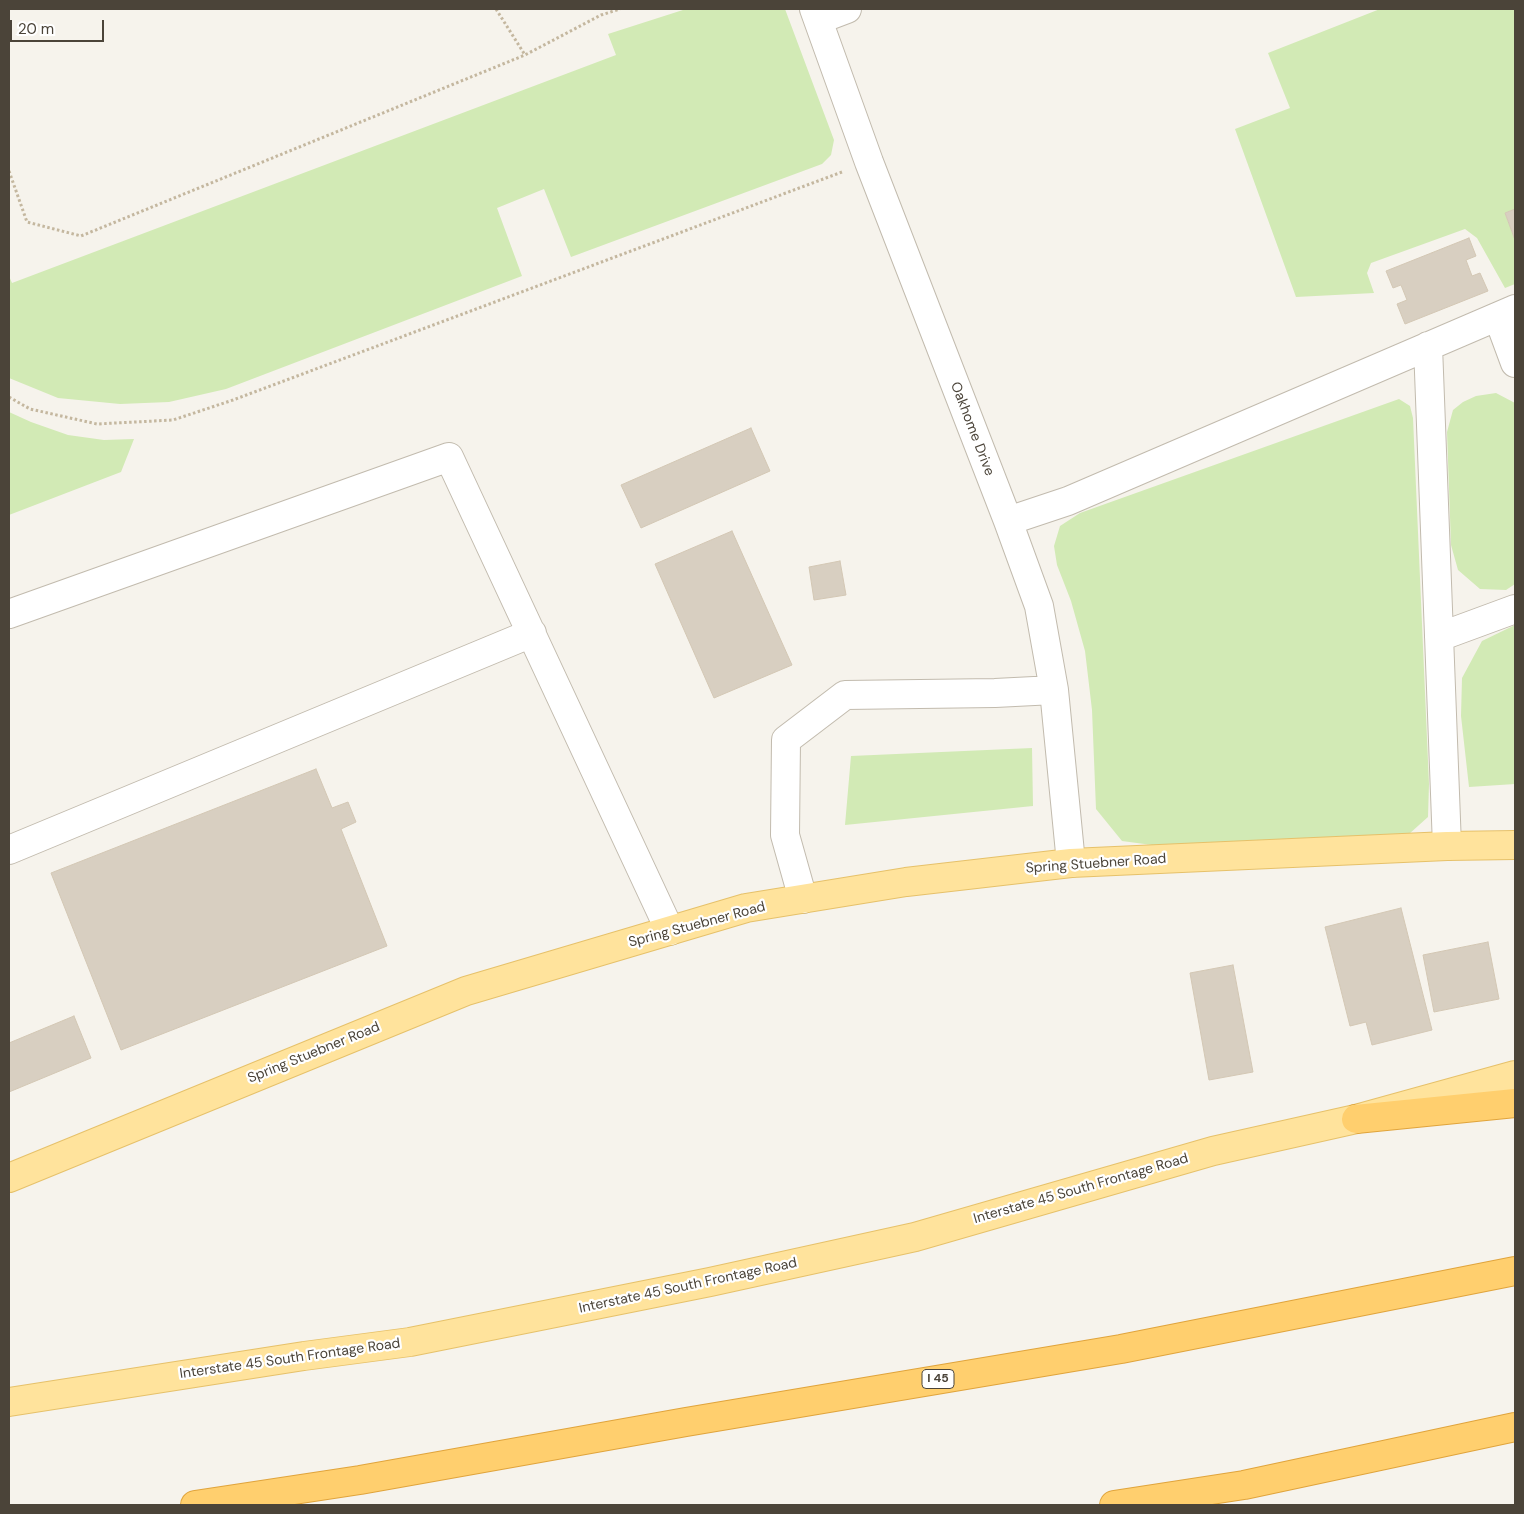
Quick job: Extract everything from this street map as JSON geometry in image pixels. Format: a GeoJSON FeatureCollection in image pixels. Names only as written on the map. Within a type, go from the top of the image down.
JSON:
{"type":"FeatureCollection","features":[{"type":"Feature","properties":{"kind":"highway"},"geometry":{"type":"LineString","coordinates":[[1356,1119],[1515,1103]]}},
{"type":"Feature","properties":{"kind":"highway","name":"I 45"},"geometry":{"type":"LineString","coordinates":[[195,1505],[360,1480],[676,1423],[1121,1349],[1515,1271]]}},
{"type":"Feature","properties":{"kind":"highway"},"geometry":{"type":"LineString","coordinates":[[1114,1505],[1244,1485],[1515,1427]]}},
{"type":"Feature","properties":{"kind":"main road","name":"Spring Stuebner Road"},"geometry":{"type":"LineString","coordinates":[[9,1178],[466,991],[746,908],[906,882],[1071,863],[1447,846],[1515,845]]}},
{"type":"Feature","properties":{"kind":"main road","name":"Interstate 45 South Frontage Road"},"geometry":{"type":"LineString","coordinates":[[9,1402],[304,1356],[410,1342],[710,1282],[915,1237],[1213,1150],[1356,1119],[1515,1075]]}},
{"type":"Feature","properties":{"kind":"street"},"geometry":{"type":"LineString","coordinates":[[816,14],[847,9]]}},
{"type":"Feature","properties":{"kind":"street","name":"Oakhome Drive"},"geometry":{"type":"LineString","coordinates":[[816,14],[869,162],[1039,606],[1054,690],[1071,863]]}},
{"type":"Feature","properties":{"kind":"street"},"geometry":{"type":"LineString","coordinates":[[1008,521],[1068,501],[1506,313],[1515,363]]}},
{"type":"Feature","properties":{"kind":"street"},"geometry":{"type":"LineString","coordinates":[[1428,346],[1447,846]]}},
{"type":"Feature","properties":{"kind":"street"},"geometry":{"type":"LineString","coordinates":[[9,614],[449,457],[670,931]]}},
{"type":"Feature","properties":{"kind":"street"},"geometry":{"type":"LineString","coordinates":[[1439,637],[1515,609]]}},
{"type":"Feature","properties":{"kind":"street"},"geometry":{"type":"LineString","coordinates":[[9,850],[532,633]]}},
{"type":"Feature","properties":{"kind":"street"},"geometry":{"type":"LineString","coordinates":[[803,899],[785,834],[786,740],[845,695],[995,693],[1054,690]]}},
{"type":"Feature","properties":{"kind":"path"},"geometry":{"type":"LineString","coordinates":[[496,9],[525,55]]}},
{"type":"Feature","properties":{"kind":"path"},"geometry":{"type":"LineString","coordinates":[[9,170],[27,222],[81,236],[525,55],[601,15],[620,9]]}},
{"type":"Feature","properties":{"kind":"path"},"geometry":{"type":"LineString","coordinates":[[9,397],[30,409],[97,424],[173,420],[233,400],[869,162]]}},
{"type":"Feature","properties":{"kind":"green space"},"geometry":{"type":"Polygon","coordinates":[[[686,9],[785,9],[834,140],[831,155],[822,164],[571,257],[544,189],[497,208],[522,276],[226,389],[169,402],[120,404],[58,398],[9,378],[9,276],[12,283],[616,55],[608,34],[686,9]]]}},
{"type":"Feature","properties":{"kind":"green space"},"geometry":{"type":"Polygon","coordinates":[[[1380,9],[1515,9],[1515,209],[1505,213],[1515,240],[1515,284],[1505,288],[1477,238],[1465,229],[1371,263],[1367,273],[1374,293],[1296,297],[1235,129],[1290,108],[1268,53],[1380,9]]]}},
{"type":"Feature","properties":{"kind":"green space"},"geometry":{"type":"Polygon","coordinates":[[[1496,393],[1515,403],[1515,584],[1506,590],[1480,589],[1458,570],[1451,545],[1447,432],[1453,410],[1463,402],[1476,396],[1496,393]]]}},
{"type":"Feature","properties":{"kind":"green space"},"geometry":{"type":"Polygon","coordinates":[[[1399,399],[1410,406],[1413,418],[1429,784],[1428,817],[1409,834],[1152,845],[1122,841],[1096,809],[1092,710],[1085,651],[1071,601],[1057,565],[1054,546],[1060,526],[1080,513],[1399,399]]]}},
{"type":"Feature","properties":{"kind":"green space"},"geometry":{"type":"Polygon","coordinates":[[[9,412],[68,435],[104,440],[134,439],[121,472],[9,515],[9,412]]]}},
{"type":"Feature","properties":{"kind":"green space"},"geometry":{"type":"Polygon","coordinates":[[[1515,625],[1515,784],[1469,787],[1461,716],[1462,678],[1482,641],[1515,625]]]}},
{"type":"Feature","properties":{"kind":"green space"},"geometry":{"type":"Polygon","coordinates":[[[1032,748],[1033,806],[845,825],[851,756],[1032,748]]]}},
{"type":"Feature","properties":{"kind":"building"},"geometry":{"type":"Polygon","coordinates":[[[1515,209],[1515,240],[1505,213],[1515,209]]]}},
{"type":"Feature","properties":{"kind":"building"},"geometry":{"type":"Polygon","coordinates":[[[1469,238],[1476,256],[1466,260],[1472,276],[1480,273],[1488,291],[1405,324],[1397,304],[1407,300],[1401,285],[1393,288],[1386,271],[1469,238]]]}},
{"type":"Feature","properties":{"kind":"building"},"geometry":{"type":"Polygon","coordinates":[[[751,428],[770,471],[641,528],[621,485],[751,428]]]}},
{"type":"Feature","properties":{"kind":"building"},"geometry":{"type":"Polygon","coordinates":[[[732,531],[792,665],[714,698],[655,564],[732,531]]]}},
{"type":"Feature","properties":{"kind":"building"},"geometry":{"type":"Polygon","coordinates":[[[840,561],[846,595],[814,600],[809,567],[840,561]]]}},
{"type":"Feature","properties":{"kind":"building"},"geometry":{"type":"Polygon","coordinates":[[[316,769],[332,808],[348,802],[356,822],[341,829],[387,946],[121,1050],[51,873],[316,769]]]}},
{"type":"Feature","properties":{"kind":"building"},"geometry":{"type":"Polygon","coordinates":[[[1401,908],[1432,1030],[1372,1045],[1366,1022],[1350,1026],[1325,927],[1401,908]]]}},
{"type":"Feature","properties":{"kind":"building"},"geometry":{"type":"Polygon","coordinates":[[[1488,942],[1499,999],[1434,1012],[1423,955],[1488,942]]]}},
{"type":"Feature","properties":{"kind":"building"},"geometry":{"type":"Polygon","coordinates":[[[1233,965],[1253,1072],[1209,1080],[1190,973],[1233,965]]]}},
{"type":"Feature","properties":{"kind":"building"},"geometry":{"type":"Polygon","coordinates":[[[74,1016],[91,1058],[9,1092],[9,1043],[74,1016]]]}}]}
